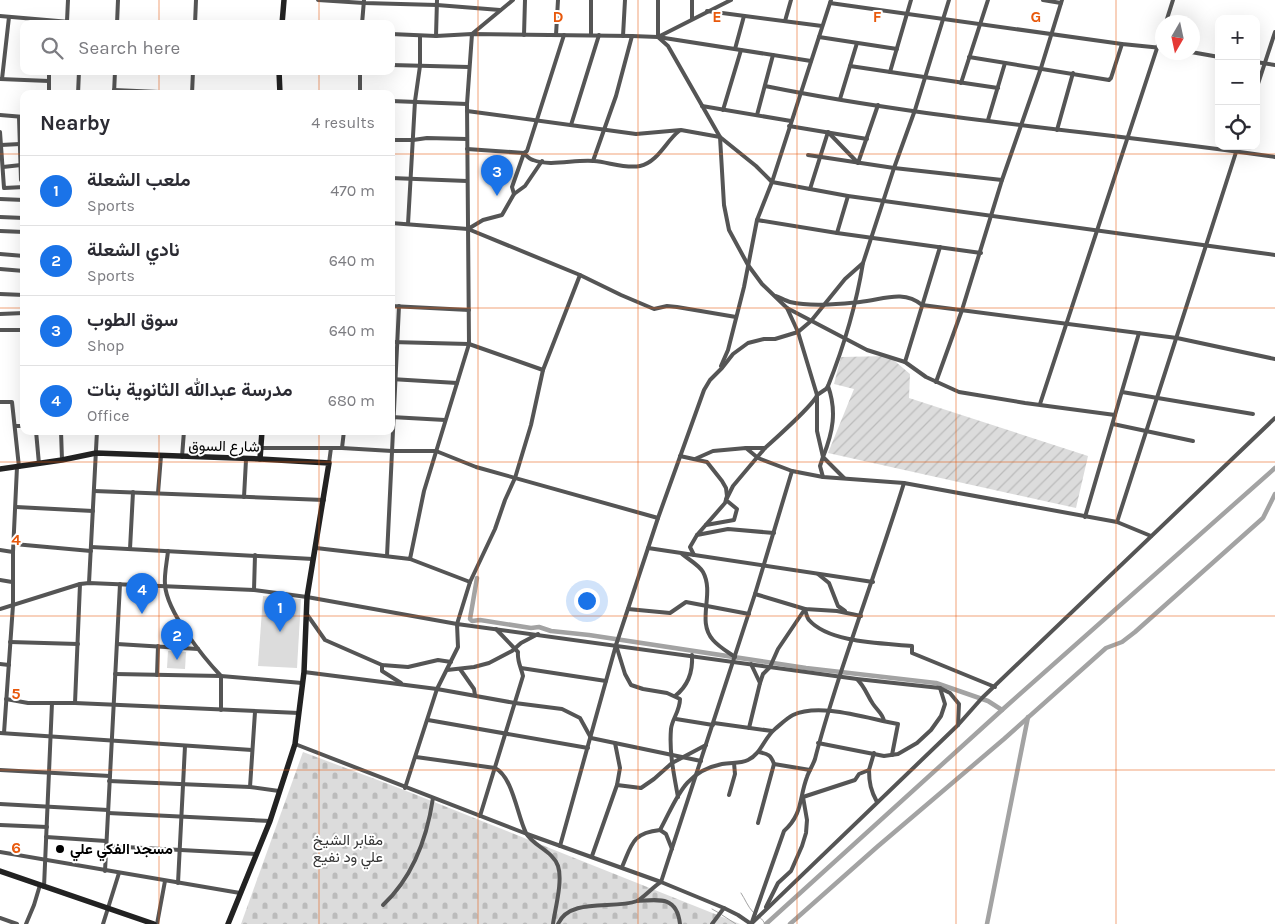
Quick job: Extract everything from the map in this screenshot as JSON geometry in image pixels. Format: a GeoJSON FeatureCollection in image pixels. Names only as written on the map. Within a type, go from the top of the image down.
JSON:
{"type":"FeatureCollection","features":[{"type":"Feature","properties":{"kind":"street"},"geometry":{"type":"LineString","coordinates":[[67,20],[68,0]]}},
{"type":"Feature","properties":{"kind":"street"},"geometry":{"type":"LineString","coordinates":[[117,20],[118,0]]}},
{"type":"Feature","properties":{"kind":"street"},"geometry":{"type":"LineString","coordinates":[[195,20],[196,0]]}},
{"type":"Feature","properties":{"kind":"street"},"geometry":{"type":"LineString","coordinates":[[282,20],[284,0]]}},
{"type":"Feature","properties":{"kind":"street"},"geometry":{"type":"LineString","coordinates":[[318,0],[437,2],[500,10]]}},
{"type":"Feature","properties":{"kind":"street"},"geometry":{"type":"LineString","coordinates":[[524,34],[525,0]]}},
{"type":"Feature","properties":{"kind":"street"},"geometry":{"type":"LineString","coordinates":[[556,35],[558,0]]}},
{"type":"Feature","properties":{"kind":"street"},"geometry":{"type":"LineString","coordinates":[[591,0],[591,35]]}},
{"type":"Feature","properties":{"kind":"street"},"geometry":{"type":"LineString","coordinates":[[623,36],[624,0]]}},
{"type":"Feature","properties":{"kind":"street"},"geometry":{"type":"LineString","coordinates":[[658,0],[658,37],[668,46],[720,137],[756,166],[772,182],[848,196],[1275,255]]}},
{"type":"Feature","properties":{"kind":"street"},"geometry":{"type":"LineString","coordinates":[[692,0],[692,19]]}},
{"type":"Feature","properties":{"kind":"street"},"geometry":{"type":"LineString","coordinates":[[658,37],[731,0]]}},
{"type":"Feature","properties":{"kind":"street"},"geometry":{"type":"LineString","coordinates":[[784,21],[791,0]]}},
{"type":"Feature","properties":{"kind":"street"},"geometry":{"type":"LineString","coordinates":[[890,72],[912,0]]}},
{"type":"Feature","properties":{"kind":"street"},"geometry":{"type":"LineString","coordinates":[[694,555],[690,546],[696,535],[725,503],[733,486],[766,448],[828,386],[845,340],[856,302],[863,263],[915,110],[949,0]]}},
{"type":"Feature","properties":{"kind":"street"},"geometry":{"type":"LineString","coordinates":[[961,83],[988,0]]}},
{"type":"Feature","properties":{"kind":"street"},"geometry":{"type":"LineString","coordinates":[[936,382],[981,253],[1002,180],[1062,2],[1043,0]]}},
{"type":"Feature","properties":{"kind":"street"},"geometry":{"type":"LineString","coordinates":[[1168,15],[1173,0]]}},
{"type":"Feature","properties":{"kind":"street"},"geometry":{"type":"LineString","coordinates":[[410,559],[424,491],[469,344],[467,104],[472,34],[512,1]]}},
{"type":"Feature","properties":{"kind":"street"},"geometry":{"type":"LineString","coordinates":[[362,20],[364,2]]}},
{"type":"Feature","properties":{"kind":"street"},"geometry":{"type":"LineString","coordinates":[[436,36],[437,2]]}},
{"type":"Feature","properties":{"kind":"street"},"geometry":{"type":"LineString","coordinates":[[718,372],[728,350],[744,287],[757,220],[772,182],[830,2],[907,15],[1155,47]]}},
{"type":"Feature","properties":{"kind":"street"},"geometry":{"type":"LineString","coordinates":[[707,11],[822,26]]}},
{"type":"Feature","properties":{"kind":"street"},"geometry":{"type":"LineString","coordinates":[[0,16],[34,20]]}},
{"type":"Feature","properties":{"kind":"street"},"geometry":{"type":"LineString","coordinates":[[735,49],[744,16]]}},
{"type":"Feature","properties":{"kind":"street"},"geometry":{"type":"LineString","coordinates":[[9,17],[1,79],[49,81]]}},
{"type":"Feature","properties":{"kind":"street"},"geometry":{"type":"LineString","coordinates":[[1260,78],[1275,32]]}},
{"type":"Feature","properties":{"kind":"street"},"geometry":{"type":"LineString","coordinates":[[395,34],[436,36],[524,34],[658,37],[811,61]]}},
{"type":"Feature","properties":{"kind":"street"},"geometry":{"type":"LineString","coordinates":[[514,194],[512,187],[524,153],[528,148],[564,35]]}},
{"type":"Feature","properties":{"kind":"street"},"geometry":{"type":"LineString","coordinates":[[571,125],[599,35]]}},
{"type":"Feature","properties":{"kind":"street"},"geometry":{"type":"LineString","coordinates":[[408,224],[415,101],[420,66],[420,36]]}},
{"type":"Feature","properties":{"kind":"street"},"geometry":{"type":"LineString","coordinates":[[593,161],[602,130],[616,96],[632,36]]}},
{"type":"Feature","properties":{"kind":"street"},"geometry":{"type":"LineString","coordinates":[[819,37],[896,49]]}},
{"type":"Feature","properties":{"kind":"street"},"geometry":{"type":"LineString","coordinates":[[840,99],[857,43]]}},
{"type":"Feature","properties":{"kind":"street"},"geometry":{"type":"LineString","coordinates":[[969,57],[1109,80],[1122,44]]}},
{"type":"Feature","properties":{"kind":"street"},"geometry":{"type":"LineString","coordinates":[[723,110],[741,50]]}},
{"type":"Feature","properties":{"kind":"street"},"geometry":{"type":"LineString","coordinates":[[1200,54],[1215,56]]}},
{"type":"Feature","properties":{"kind":"street"},"geometry":{"type":"LineString","coordinates":[[758,115],[773,55]]}},
{"type":"Feature","properties":{"kind":"street"},"geometry":{"type":"LineString","coordinates":[[1040,404],[1156,60]]}},
{"type":"Feature","properties":{"kind":"street"},"geometry":{"type":"LineString","coordinates":[[988,120],[1005,63]]}},
{"type":"Feature","properties":{"kind":"street"},"geometry":{"type":"LineString","coordinates":[[1260,63],[1275,65]]}},
{"type":"Feature","properties":{"kind":"street"},"geometry":{"type":"LineString","coordinates":[[395,65],[470,67]]}},
{"type":"Feature","properties":{"kind":"street"},"geometry":{"type":"LineString","coordinates":[[850,66],[998,88]]}},
{"type":"Feature","properties":{"kind":"street"},"geometry":{"type":"LineString","coordinates":[[1057,130],[1073,73]]}},
{"type":"Feature","properties":{"kind":"street"},"geometry":{"type":"LineString","coordinates":[[49,75],[49,90]]}},
{"type":"Feature","properties":{"kind":"street"},"geometry":{"type":"LineString","coordinates":[[78,90],[79,75]]}},
{"type":"Feature","properties":{"kind":"street"},"geometry":{"type":"LineString","coordinates":[[114,90],[115,75]]}},
{"type":"Feature","properties":{"kind":"street"},"geometry":{"type":"LineString","coordinates":[[192,90],[193,75]]}},
{"type":"Feature","properties":{"kind":"street"},"geometry":{"type":"LineString","coordinates":[[279,75],[280,90]]}},
{"type":"Feature","properties":{"kind":"street"},"geometry":{"type":"LineString","coordinates":[[360,75],[360,90]]}},
{"type":"Feature","properties":{"kind":"street"},"geometry":{"type":"LineString","coordinates":[[765,86],[878,105],[1057,130],[1215,147]]}},
{"type":"Feature","properties":{"kind":"street"},"geometry":{"type":"LineString","coordinates":[[395,101],[467,104]]}},
{"type":"Feature","properties":{"kind":"street"},"geometry":{"type":"LineString","coordinates":[[858,162],[878,105]]}},
{"type":"Feature","properties":{"kind":"street"},"geometry":{"type":"LineString","coordinates":[[702,106],[791,121]]}},
{"type":"Feature","properties":{"kind":"street"},"geometry":{"type":"LineString","coordinates":[[467,111],[636,134],[681,130],[720,137]]}},
{"type":"Feature","properties":{"kind":"street"},"geometry":{"type":"LineString","coordinates":[[0,115],[20,117]]}},
{"type":"Feature","properties":{"kind":"street"},"geometry":{"type":"LineString","coordinates":[[789,126],[867,139]]}},
{"type":"Feature","properties":{"kind":"street"},"geometry":{"type":"LineString","coordinates":[[467,148],[524,153],[532,160],[593,161],[640,166],[650,161],[663,150],[671,138],[681,130]]}},
{"type":"Feature","properties":{"kind":"street"},"geometry":{"type":"LineString","coordinates":[[0,132],[4,188],[20,187]]}},
{"type":"Feature","properties":{"kind":"street"},"geometry":{"type":"LineString","coordinates":[[810,189],[828,132]]}},
{"type":"Feature","properties":{"kind":"street"},"geometry":{"type":"LineString","coordinates":[[828,132],[858,162]]}},
{"type":"Feature","properties":{"kind":"street"},"geometry":{"type":"LineString","coordinates":[[720,137],[726,218],[729,230],[748,265],[762,284],[787,308],[845,340],[867,350],[905,362],[926,377],[959,392],[1115,415]]}},
{"type":"Feature","properties":{"kind":"street"},"geometry":{"type":"LineString","coordinates":[[395,140],[427,138],[467,139]]}},
{"type":"Feature","properties":{"kind":"street"},"geometry":{"type":"LineString","coordinates":[[1,145],[20,142]]}},
{"type":"Feature","properties":{"kind":"street"},"geometry":{"type":"LineString","coordinates":[[1117,522],[1237,150]]}},
{"type":"Feature","properties":{"kind":"street"},"geometry":{"type":"LineString","coordinates":[[1242,150],[1275,157]]}},
{"type":"Feature","properties":{"kind":"street"},"geometry":{"type":"LineString","coordinates":[[808,155],[894,168],[1002,180]]}},
{"type":"Feature","properties":{"kind":"street"},"geometry":{"type":"LineString","coordinates":[[468,229],[483,220],[502,214],[514,194],[525,186],[542,161]]}},
{"type":"Feature","properties":{"kind":"street"},"geometry":{"type":"LineString","coordinates":[[3,167],[20,165]]}},
{"type":"Feature","properties":{"kind":"street"},"geometry":{"type":"LineString","coordinates":[[395,178],[467,181]]}},
{"type":"Feature","properties":{"kind":"street"},"geometry":{"type":"LineString","coordinates":[[836,233],[848,196]]}},
{"type":"Feature","properties":{"kind":"street"},"geometry":{"type":"LineString","coordinates":[[0,199],[20,200]]}},
{"type":"Feature","properties":{"kind":"street"},"geometry":{"type":"LineString","coordinates":[[0,217],[20,218]]}},
{"type":"Feature","properties":{"kind":"street"},"geometry":{"type":"LineString","coordinates":[[757,220],[981,253]]}},
{"type":"Feature","properties":{"kind":"street"},"geometry":{"type":"LineString","coordinates":[[395,223],[468,229],[580,275],[654,309],[667,306],[736,317]]}},
{"type":"Feature","properties":{"kind":"street"},"geometry":{"type":"LineString","coordinates":[[0,231],[20,232]]}},
{"type":"Feature","properties":{"kind":"street"},"geometry":{"type":"LineString","coordinates":[[905,362],[940,247]]}},
{"type":"Feature","properties":{"kind":"street"},"geometry":{"type":"LineString","coordinates":[[0,254],[20,256]]}},
{"type":"Feature","properties":{"kind":"street"},"geometry":{"type":"LineString","coordinates":[[560,846],[616,645],[658,518],[704,390],[710,380],[733,354],[748,343],[764,339],[775,339],[798,332],[811,321],[845,279],[863,263]]}},
{"type":"Feature","properties":{"kind":"street"},"geometry":{"type":"LineString","coordinates":[[0,270],[20,271]]}},
{"type":"Feature","properties":{"kind":"street"},"geometry":{"type":"LineString","coordinates":[[405,788],[437,689],[458,647],[457,624],[470,582],[495,529],[515,478],[531,425],[543,370],[580,275]]}},
{"type":"Feature","properties":{"kind":"street"},"geometry":{"type":"LineString","coordinates":[[0,294],[20,294]]}},
{"type":"Feature","properties":{"kind":"street"},"geometry":{"type":"LineString","coordinates":[[772,294],[790,302],[824,304],[897,296],[914,298],[922,304],[1176,338],[1275,359]]}},
{"type":"Feature","properties":{"kind":"street"},"geometry":{"type":"LineString","coordinates":[[395,306],[468,310]]}},
{"type":"Feature","properties":{"kind":"street"},"geometry":{"type":"LineString","coordinates":[[395,370],[399,306]]}},
{"type":"Feature","properties":{"kind":"street"},"geometry":{"type":"LineString","coordinates":[[787,308],[798,332],[817,395],[818,431],[823,456],[844,478]]}},
{"type":"Feature","properties":{"kind":"street"},"geometry":{"type":"LineString","coordinates":[[0,314],[20,312]]}},
{"type":"Feature","properties":{"kind":"street"},"geometry":{"type":"LineString","coordinates":[[0,330],[20,330]]}},
{"type":"Feature","properties":{"kind":"street"},"geometry":{"type":"LineString","coordinates":[[1085,517],[1140,333]]}},
{"type":"Feature","properties":{"kind":"street"},"geometry":{"type":"LineString","coordinates":[[398,342],[469,344],[543,370]]}},
{"type":"Feature","properties":{"kind":"street"},"geometry":{"type":"LineString","coordinates":[[395,379],[457,383]]}},
{"type":"Feature","properties":{"kind":"street"},"geometry":{"type":"LineString","coordinates":[[823,476],[820,466],[833,426],[832,397],[828,386]]}},
{"type":"Feature","properties":{"kind":"street"},"geometry":{"type":"LineString","coordinates":[[1122,392],[1253,414]]}},
{"type":"Feature","properties":{"kind":"street"},"geometry":{"type":"LineString","coordinates":[[0,402],[12,402],[18,467],[13,552],[13,605],[6,705],[2,733],[252,750]]}},
{"type":"Feature","properties":{"kind":"street"},"geometry":{"type":"LineString","coordinates":[[395,417],[446,420]]}},
{"type":"Feature","properties":{"kind":"street"},"geometry":{"type":"LineString","coordinates":[[751,924],[1275,418]]}},
{"type":"Feature","properties":{"kind":"street"},"geometry":{"type":"LineString","coordinates":[[1112,424],[1194,441]]}},
{"type":"Feature","properties":{"kind":"street"},"geometry":{"type":"LineString","coordinates":[[15,426],[20,426]]}},
{"type":"Feature","properties":{"kind":"street"},"geometry":{"type":"LineString","coordinates":[[36,435],[39,464]]}},
{"type":"Feature","properties":{"kind":"street"},"geometry":{"type":"LineString","coordinates":[[61,435],[62,460]]}},
{"type":"Feature","properties":{"kind":"street"},"geometry":{"type":"LineString","coordinates":[[89,583],[97,435]]}},
{"type":"Feature","properties":{"kind":"street"},"geometry":{"type":"LineString","coordinates":[[182,457],[184,435]]}},
{"type":"Feature","properties":{"kind":"street"},"geometry":{"type":"LineString","coordinates":[[260,459],[262,435]]}},
{"type":"Feature","properties":{"kind":"street"},"geometry":{"type":"LineString","coordinates":[[342,448],[344,435]]}},
{"type":"Feature","properties":{"kind":"street"},"geometry":{"type":"LineString","coordinates":[[387,556],[392,435]]}},
{"type":"Feature","properties":{"kind":"street"},"geometry":{"type":"LineString","coordinates":[[262,448],[342,448],[436,452],[476,467],[658,518]]}},
{"type":"Feature","properties":{"kind":"street"},"geometry":{"type":"LineString","coordinates":[[228,924],[270,821],[279,791],[287,774],[295,744],[304,672],[307,597],[331,448]]}},
{"type":"Feature","properties":{"kind":"street"},"geometry":{"type":"LineString","coordinates":[[746,448],[758,458],[792,470],[823,476],[904,483],[1117,522],[1151,536]]}},
{"type":"Feature","properties":{"kind":"street"},"geometry":{"type":"LineString","coordinates":[[695,459],[713,450],[766,448]]}},
{"type":"Feature","properties":{"kind":"street","name":"شارع السوق"},"geometry":{"type":"LineString","coordinates":[[0,469],[96,453],[329,463]]}},
{"type":"Feature","properties":{"kind":"street"},"geometry":{"type":"LineString","coordinates":[[158,493],[161,456]]}},
{"type":"Feature","properties":{"kind":"street"},"geometry":{"type":"LineString","coordinates":[[680,456],[707,462],[726,488],[726,500]]}},
{"type":"Feature","properties":{"kind":"street"},"geometry":{"type":"LineString","coordinates":[[244,497],[246,460]]}},
{"type":"Feature","properties":{"kind":"street"},"geometry":{"type":"LineString","coordinates":[[638,901],[651,888],[661,882],[756,594],[792,470]]}},
{"type":"Feature","properties":{"kind":"street"},"geometry":{"type":"LineString","coordinates":[[751,924],[784,831],[793,823],[803,797],[807,778],[815,760],[818,743],[830,711],[839,676],[873,582],[904,483]]}},
{"type":"Feature","properties":{"kind":"street"},"geometry":{"type":"LineString","coordinates":[[94,490],[324,500]]}},
{"type":"Feature","properties":{"kind":"street"},"geometry":{"type":"LineString","coordinates":[[130,549],[133,492]]}},
{"type":"Feature","properties":{"kind":"street"},"geometry":{"type":"LineString","coordinates":[[706,524],[734,520],[737,509],[726,500]]}},
{"type":"Feature","properties":{"kind":"street"},"geometry":{"type":"LineString","coordinates":[[16,508],[93,511]]}},
{"type":"Feature","properties":{"kind":"street"},"geometry":{"type":"LineString","coordinates":[[696,535],[728,528],[774,533]]}},
{"type":"Feature","properties":{"kind":"street"},"geometry":{"type":"LineString","coordinates":[[14,544],[314,559]]}},
{"type":"Feature","properties":{"kind":"street"},"geometry":{"type":"LineString","coordinates":[[316,548],[410,559],[470,582]]}},
{"type":"Feature","properties":{"kind":"street"},"geometry":{"type":"LineString","coordinates":[[648,548],[873,582]]}},
{"type":"Feature","properties":{"kind":"street"},"geometry":{"type":"LineString","coordinates":[[0,550],[13,552]]}},
{"type":"Feature","properties":{"kind":"street"},"geometry":{"type":"LineString","coordinates":[[168,551],[165,586],[172,606],[198,649],[222,676],[220,710]]}},
{"type":"Feature","properties":{"kind":"street"},"geometry":{"type":"LineString","coordinates":[[680,553],[702,570],[706,582],[707,605],[704,620],[712,639],[734,659]]}},
{"type":"Feature","properties":{"kind":"street"},"geometry":{"type":"LineString","coordinates":[[254,590],[255,555]]}},
{"type":"Feature","properties":{"kind":"street"},"geometry":{"type":"LineString","coordinates":[[817,573],[829,583],[838,606],[849,614]]}},
{"type":"Feature","properties":{"kind":"street"},"geometry":{"type":"LineString","coordinates":[[0,580],[12,582]]}},
{"type":"Feature","properties":{"kind":"street"},"geometry":{"type":"LineString","coordinates":[[0,609],[80,584],[89,583],[254,590],[307,597],[457,624],[692,656],[734,659],[751,664],[857,679],[940,688],[950,693],[959,704],[958,724]]}},
{"type":"Feature","properties":{"kind":"street"},"geometry":{"type":"LineString","coordinates":[[75,703],[80,584]]}},
{"type":"Feature","properties":{"kind":"street"},"geometry":{"type":"LineString","coordinates":[[105,871],[120,584]]}},
{"type":"Feature","properties":{"kind":"street"},"geometry":{"type":"LineString","coordinates":[[756,594],[805,610],[837,611],[860,616]]}},
{"type":"Feature","properties":{"kind":"street"},"geometry":{"type":"LineString","coordinates":[[628,609],[670,613],[686,602],[749,614]]}},
{"type":"Feature","properties":{"kind":"street"},"geometry":{"type":"LineString","coordinates":[[805,610],[808,620],[822,630],[852,639],[912,646],[912,653],[995,687]]}},
{"type":"Feature","properties":{"kind":"street"},"geometry":{"type":"LineString","coordinates":[[750,728],[763,674],[770,667],[778,649],[805,610]]}},
{"type":"Feature","properties":{"kind":"street"},"geometry":{"type":"LineString","coordinates":[[306,613],[325,640],[382,665],[408,667],[438,660],[451,662]]}},
{"type":"Feature","properties":{"kind":"street"},"geometry":{"type":"LineString","coordinates":[[480,816],[523,676],[522,668],[518,662],[518,652],[514,650],[506,638],[496,629]]}},
{"type":"Feature","properties":{"kind":"street"},"geometry":{"type":"LineString","coordinates":[[447,670],[489,663],[514,650],[521,643],[538,634]]}},
{"type":"Feature","properties":{"kind":"street"},"geometry":{"type":"LineString","coordinates":[[10,642],[78,644]]}},
{"type":"Feature","properties":{"kind":"street"},"geometry":{"type":"LineString","coordinates":[[117,644],[198,649]]}},
{"type":"Feature","properties":{"kind":"street"},"geometry":{"type":"LineString","coordinates":[[616,645],[625,674],[631,684],[643,689],[667,693],[680,699],[680,707],[671,727],[671,755],[678,797]]}},
{"type":"Feature","properties":{"kind":"street"},"geometry":{"type":"LineString","coordinates":[[157,675],[158,646]]}},
{"type":"Feature","properties":{"kind":"street"},"geometry":{"type":"LineString","coordinates":[[675,696],[682,691],[688,681],[692,656]]}},
{"type":"Feature","properties":{"kind":"street"},"geometry":{"type":"LineString","coordinates":[[0,664],[9,665]]}},
{"type":"Feature","properties":{"kind":"street"},"geometry":{"type":"LineString","coordinates":[[751,664],[760,683]]}},
{"type":"Feature","properties":{"kind":"street"},"geometry":{"type":"LineString","coordinates":[[382,665],[382,671],[402,684]]}},
{"type":"Feature","properties":{"kind":"street"},"geometry":{"type":"LineString","coordinates":[[522,668],[606,681]]}},
{"type":"Feature","properties":{"kind":"street"},"geometry":{"type":"LineString","coordinates":[[460,669],[474,689],[475,695]]}},
{"type":"Feature","properties":{"kind":"street"},"geometry":{"type":"LineString","coordinates":[[304,672],[437,689],[515,703],[562,709],[570,711],[580,718],[591,738],[701,761]]}},
{"type":"Feature","properties":{"kind":"street"},"geometry":{"type":"LineString","coordinates":[[115,674],[222,676],[302,683]]}},
{"type":"Feature","properties":{"kind":"street"},"geometry":{"type":"LineString","coordinates":[[857,679],[864,686],[872,703],[884,717],[884,721]]}},
{"type":"Feature","properties":{"kind":"street"},"geometry":{"type":"LineString","coordinates":[[818,743],[884,756],[898,754],[918,743],[941,716],[945,704],[940,688]]}},
{"type":"Feature","properties":{"kind":"street"},"geometry":{"type":"LineString","coordinates":[[6,699],[28,703],[113,704],[299,713]]}},
{"type":"Feature","properties":{"kind":"street"},"geometry":{"type":"LineString","coordinates":[[26,924],[42,886],[45,861],[52,703]]}},
{"type":"Feature","properties":{"kind":"street"},"geometry":{"type":"LineString","coordinates":[[0,705],[6,705]]}},
{"type":"Feature","properties":{"kind":"street"},"geometry":{"type":"LineString","coordinates":[[660,830],[688,780],[697,774],[722,764],[750,759],[759,752],[764,740],[772,732],[792,715],[804,711],[830,711],[898,724],[892,755]]}},
{"type":"Feature","properties":{"kind":"street"},"geometry":{"type":"LineString","coordinates":[[250,787],[255,712]]}},
{"type":"Feature","properties":{"kind":"street"},"geometry":{"type":"LineString","coordinates":[[676,719],[772,732]]}},
{"type":"Feature","properties":{"kind":"street"},"geometry":{"type":"LineString","coordinates":[[428,720],[588,748]]}},
{"type":"Feature","properties":{"kind":"street"},"geometry":{"type":"LineString","coordinates":[[592,856],[617,785],[620,768],[615,743]]}},
{"type":"Feature","properties":{"kind":"street"},"geometry":{"type":"LineString","coordinates":[[295,744],[405,788],[661,882],[724,908],[751,924]]}},
{"type":"Feature","properties":{"kind":"street"},"geometry":{"type":"LineString","coordinates":[[617,785],[641,788],[672,763],[706,745]]}},
{"type":"Feature","properties":{"kind":"street"},"geometry":{"type":"LineString","coordinates":[[178,883],[185,746]]}},
{"type":"Feature","properties":{"kind":"street"},"geometry":{"type":"LineString","coordinates":[[758,823],[774,764],[772,757],[767,753],[759,752]]}},
{"type":"Feature","properties":{"kind":"street"},"geometry":{"type":"LineString","coordinates":[[874,753],[869,770],[870,791],[877,802]]}},
{"type":"Feature","properties":{"kind":"street"},"geometry":{"type":"LineString","coordinates":[[416,757],[495,768],[501,771],[509,786],[527,834],[550,855],[558,866],[558,890],[552,924]]}},
{"type":"Feature","properties":{"kind":"street"},"geometry":{"type":"LineString","coordinates":[[729,795],[735,774],[734,763]]}},
{"type":"Feature","properties":{"kind":"street"},"geometry":{"type":"LineString","coordinates":[[774,764],[810,770]]}},
{"type":"Feature","properties":{"kind":"street"},"geometry":{"type":"LineString","coordinates":[[0,770],[183,784],[250,787],[279,791]]}},
{"type":"Feature","properties":{"kind":"street"},"geometry":{"type":"LineString","coordinates":[[803,797],[855,780],[859,774],[869,770]]}},
{"type":"Feature","properties":{"kind":"street"},"geometry":{"type":"LineString","coordinates":[[765,911],[778,883],[791,871],[802,846],[806,834],[807,820],[803,797]]}},
{"type":"Feature","properties":{"kind":"street"},"geometry":{"type":"LineString","coordinates":[[383,905],[413,867],[429,824],[433,798]]}},
{"type":"Feature","properties":{"kind":"street"},"geometry":{"type":"LineString","coordinates":[[0,804],[181,817],[270,821]]}},
{"type":"Feature","properties":{"kind":"street"},"geometry":{"type":"LineString","coordinates":[[0,825],[47,827]]}},
{"type":"Feature","properties":{"kind":"street"},"geometry":{"type":"LineString","coordinates":[[622,867],[635,838],[644,833],[660,830],[666,834],[672,849]]}},
{"type":"Feature","properties":{"kind":"street"},"geometry":{"type":"LineString","coordinates":[[46,837],[106,844],[257,854]]}},
{"type":"Feature","properties":{"kind":"street"},"geometry":{"type":"LineString","coordinates":[[0,852],[240,894]]}},
{"type":"Feature","properties":{"kind":"street"},"geometry":{"type":"LineString","coordinates":[[0,871],[108,910],[155,924],[165,881]]}},
{"type":"Feature","properties":{"kind":"street"},"geometry":{"type":"LineString","coordinates":[[103,924],[119,873]]}},
{"type":"Feature","properties":{"kind":"street"},"geometry":{"type":"LineString","coordinates":[[558,924],[571,910],[659,900],[673,904],[678,911],[680,924]]}},
{"type":"Feature","properties":{"kind":"street"},"geometry":{"type":"LineString","coordinates":[[712,924],[724,908]]}},
{"type":"Feature","properties":{"kind":"street"},"geometry":{"type":"LineString","coordinates":[[0,918],[17,924]]}},
{"type":"Feature","properties":{"kind":"green space"},"geometry":{"type":"Polygon","coordinates":[[[889,356],[910,374],[909,398],[1088,456],[1076,508],[828,453],[854,389],[834,384],[841,357],[889,356]]]}},
{"type":"Feature","properties":{"kind":"green space"},"geometry":{"type":"Polygon","coordinates":[[[263,596],[301,599],[297,668],[258,666],[263,596]]]}},
{"type":"Feature","properties":{"kind":"green space"},"geometry":{"type":"Polygon","coordinates":[[[168,651],[186,652],[185,669],[167,668],[168,651]]]}},
{"type":"Feature","properties":{"kind":"green space","name":"مقابر الشيخ علي ود نفيع"},"geometry":{"type":"Polygon","coordinates":[[[303,752],[399,788],[740,924],[241,924],[303,752]]]}},
{"type":"Feature","properties":{"kind":"waterway"},"geometry":{"type":"LineString","coordinates":[[766,924],[1002,710],[1275,468]]}},
{"type":"Feature","properties":{"kind":"waterway"},"geometry":{"type":"LineString","coordinates":[[790,924],[1106,648],[1122,642],[1135,632],[1263,518],[1275,494]]}},
{"type":"Feature","properties":{"kind":"waterway"},"geometry":{"type":"LineString","coordinates":[[477,578],[470,619],[472,621],[480,620],[531,628],[539,627],[551,631],[806,668],[936,683],[988,701],[1002,710]]}},
{"type":"Feature","properties":{"kind":"waterway"},"geometry":{"type":"LineString","coordinates":[[987,924],[1028,717]]}},
{"type":"Feature","properties":{"kind":"waterway"},"geometry":{"type":"LineString","coordinates":[[741,893],[751,910],[765,924]]}},
{"type":"Feature","properties":{"kind":"waterway"},"geometry":{"type":"LineString","coordinates":[[712,909],[719,913]]}},
{"type":"Feature","properties":{"kind":"waterway"},"geometry":{"type":"LineString","coordinates":[[722,915],[736,924]]}},
{"type":"Feature","properties":{"kind":"place","name":"سوق الطوب"},"geometry":{"type":"Point","coordinates":[497,196]}},
{"type":"Feature","properties":{"kind":"place","name":"مدرسة عبدالله الثانوية بنات"},"geometry":{"type":"Point","coordinates":[142,614]}},
{"type":"Feature","properties":{"kind":"place","name":"ملعب الشعلة"},"geometry":{"type":"Point","coordinates":[280,632]}},
{"type":"Feature","properties":{"kind":"place","name":"نادي الشعلة"},"geometry":{"type":"Point","coordinates":[177,660]}},
{"type":"Feature","properties":{"kind":"place","name":"مسجد الفكي علي"},"geometry":{"type":"Point","coordinates":[60,849]}}]}
